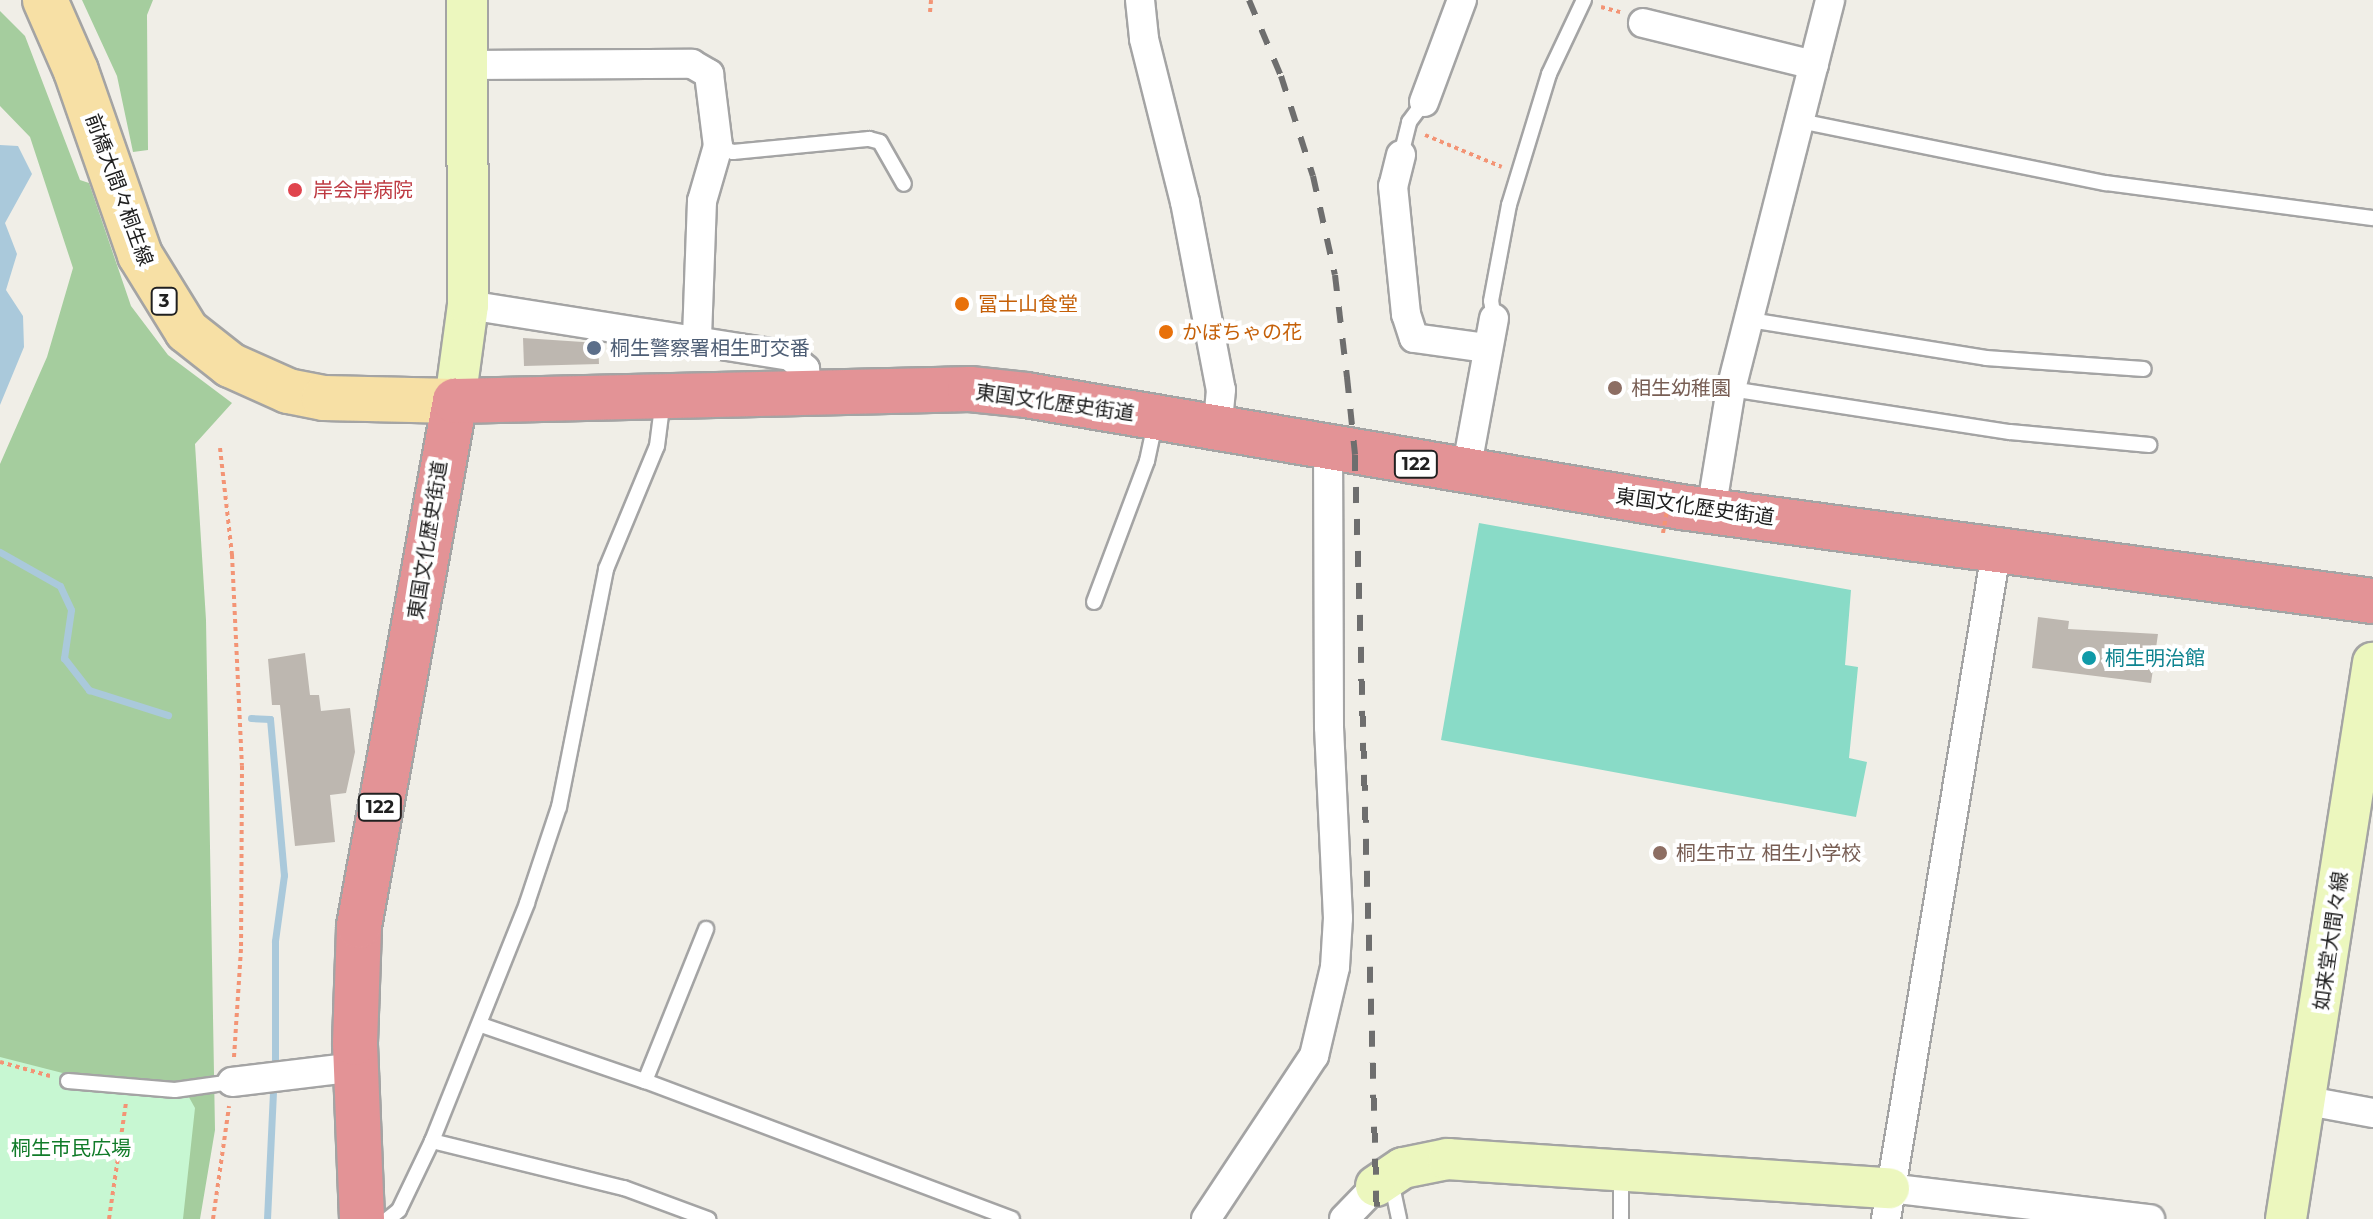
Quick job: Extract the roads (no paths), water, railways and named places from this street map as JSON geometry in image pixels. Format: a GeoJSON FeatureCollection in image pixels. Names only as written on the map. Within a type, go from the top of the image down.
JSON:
{"type":"FeatureCollection","features":[{"type":"Feature","properties":{"kind":"highway","name":"東国文化歴史街道"},"geometry":{"type":"LineString","coordinates":[[362,1219],[356,1067],[363,895],[455,401],[808,396],[970,389],[1156,418],[1328,451],[1711,511],[1997,546],[2373,601]]}},
{"type":"Feature","properties":{"kind":"main road","name":"前橋大間々桐生線"},"geometry":{"type":"LineString","coordinates":[[45,0],[76,71],[140,255],[187,331],[230,365],[288,391],[354,400],[455,401]]}},
{"type":"Feature","properties":{"kind":"street"},"geometry":{"type":"LineString","coordinates":[[455,401],[468,305],[467,0]]}},
{"type":"Feature","properties":{"kind":"street"},"geometry":{"type":"LineString","coordinates":[[1140,0],[1144,39],[1185,202],[1221,390],[1217,431]]}},
{"type":"Feature","properties":{"kind":"street"},"geometry":{"type":"LineString","coordinates":[[1424,102],[1462,0]]}},
{"type":"Feature","properties":{"kind":"street"},"geometry":{"type":"LineString","coordinates":[[1711,511],[1731,389],[1830,0]]}},
{"type":"Feature","properties":{"kind":"street"},"geometry":{"type":"LineString","coordinates":[[1643,23],[1814,65]]}},
{"type":"Feature","properties":{"kind":"street"},"geometry":{"type":"LineString","coordinates":[[467,65],[703,67],[709,74],[718,146],[702,201],[697,339]]}},
{"type":"Feature","properties":{"kind":"street"},"geometry":{"type":"LineString","coordinates":[[1401,155],[1393,186],[1406,314],[1414,338],[1487,348]]}},
{"type":"Feature","properties":{"kind":"street"},"geometry":{"type":"LineString","coordinates":[[468,305],[790,356],[805,369],[808,396]]}},
{"type":"Feature","properties":{"kind":"street"},"geometry":{"type":"LineString","coordinates":[[1466,471],[1494,319]]}},
{"type":"Feature","properties":{"kind":"street"},"geometry":{"type":"LineString","coordinates":[[1206,1219],[1290,1099],[1322,1036],[1335,967],[1337,872],[1329,727],[1328,451]]}},
{"type":"Feature","properties":{"kind":"street"},"geometry":{"type":"LineString","coordinates":[[1888,1204],[1997,546]]}},
{"type":"Feature","properties":{"kind":"street","name":"如来堂大間々線"},"geometry":{"type":"LineString","coordinates":[[2288,1219],[2362,795],[2373,663]]}},
{"type":"Feature","properties":{"kind":"street"},"geometry":{"type":"LineString","coordinates":[[232,1082],[356,1067]]}},
{"type":"Feature","properties":{"kind":"street"},"geometry":{"type":"LineString","coordinates":[[2308,1101],[2373,1113]]}},
{"type":"Feature","properties":{"kind":"street"},"geometry":{"type":"LineString","coordinates":[[1344,1219],[1382,1182],[1417,1164],[1448,1159],[1621,1168],[1888,1204],[2150,1219]]}},
{"type":"Feature","properties":{"kind":"lane"},"geometry":{"type":"LineString","coordinates":[[1494,319],[1491,301],[1519,172],[1549,74],[1584,0]]}},
{"type":"Feature","properties":{"kind":"lane"},"geometry":{"type":"LineString","coordinates":[[1401,155],[1409,122],[1424,102]]}},
{"type":"Feature","properties":{"kind":"lane"},"geometry":{"type":"LineString","coordinates":[[1800,121],[2106,183],[2373,218]]}},
{"type":"Feature","properties":{"kind":"lane"},"geometry":{"type":"LineString","coordinates":[[718,146],[733,152],[869,139],[880,142],[904,184]]}},
{"type":"Feature","properties":{"kind":"lane"},"geometry":{"type":"LineString","coordinates":[[1750,320],[1986,358],[2144,369]]}},
{"type":"Feature","properties":{"kind":"lane"},"geometry":{"type":"LineString","coordinates":[[1731,389],[2010,432],[2149,445]]}},
{"type":"Feature","properties":{"kind":"lane"},"geometry":{"type":"LineString","coordinates":[[388,1219],[399,1210],[481,1025],[559,807],[606,569],[657,446],[663,397]]}},
{"type":"Feature","properties":{"kind":"lane"},"geometry":{"type":"LineString","coordinates":[[1094,602],[1147,461],[1156,418]]}},
{"type":"Feature","properties":{"kind":"lane"},"geometry":{"type":"LineString","coordinates":[[645,1081],[706,929]]}},
{"type":"Feature","properties":{"kind":"lane"},"geometry":{"type":"LineString","coordinates":[[481,1025],[645,1081],[1012,1219]]}},
{"type":"Feature","properties":{"kind":"lane"},"geometry":{"type":"LineString","coordinates":[[68,1081],[175,1090],[232,1082]]}},
{"type":"Feature","properties":{"kind":"lane"},"geometry":{"type":"LineString","coordinates":[[432,1141],[624,1188],[708,1219]]}},
{"type":"Feature","properties":{"kind":"lane"},"geometry":{"type":"LineString","coordinates":[[1621,1168],[1621,1219]]}},
{"type":"Feature","properties":{"kind":"lane"},"geometry":{"type":"LineString","coordinates":[[1382,1182],[1398,1198],[1399,1219]]}},
{"type":"Feature","properties":{"kind":"water"},"geometry":{"type":"Polygon","coordinates":[[[0,145],[18,146],[32,174],[5,223],[17,254],[6,290],[23,316],[24,347],[0,405],[0,145]]]}},
{"type":"Feature","properties":{"kind":"waterway"},"geometry":{"type":"LineString","coordinates":[[0,552],[60,586],[71,610],[64,658],[89,690],[168,715]]}},
{"type":"Feature","properties":{"kind":"waterway"},"geometry":{"type":"LineString","coordinates":[[251,718],[270,719],[284,875],[275,941],[275,1062]]}},
{"type":"Feature","properties":{"kind":"waterway"},"geometry":{"type":"LineString","coordinates":[[267,1219],[273,1090]]}},
{"type":"Feature","properties":{"kind":"railway"},"geometry":{"type":"LineString","coordinates":[[1249,0],[1281,76],[1313,176],[1335,275],[1347,377],[1355,455],[1377,1219]]}},
{"type":"Feature","properties":{"kind":"place","name":"岸会岸病院"},"geometry":{"type":"Point","coordinates":[295,190]}},
{"type":"Feature","properties":{"kind":"place","name":"冨士山食堂"},"geometry":{"type":"Point","coordinates":[962,304]}},
{"type":"Feature","properties":{"kind":"place","name":"かぼちゃの花"},"geometry":{"type":"Point","coordinates":[1166,332]}},
{"type":"Feature","properties":{"kind":"place","name":"桐生警察署相生町交番"},"geometry":{"type":"Point","coordinates":[594,348]}},
{"type":"Feature","properties":{"kind":"place","name":"相生幼稚園"},"geometry":{"type":"Point","coordinates":[1615,388]}},
{"type":"Feature","properties":{"kind":"place","name":"桐生明治館"},"geometry":{"type":"Point","coordinates":[2089,658]}},
{"type":"Feature","properties":{"kind":"place","name":"桐生市立 相生小学校"},"geometry":{"type":"Point","coordinates":[1660,853]}},
{"type":"Feature","properties":{"kind":"park label","name":"桐生市民広場"},"geometry":{"type":"Point","coordinates":[71,1148]}}]}
